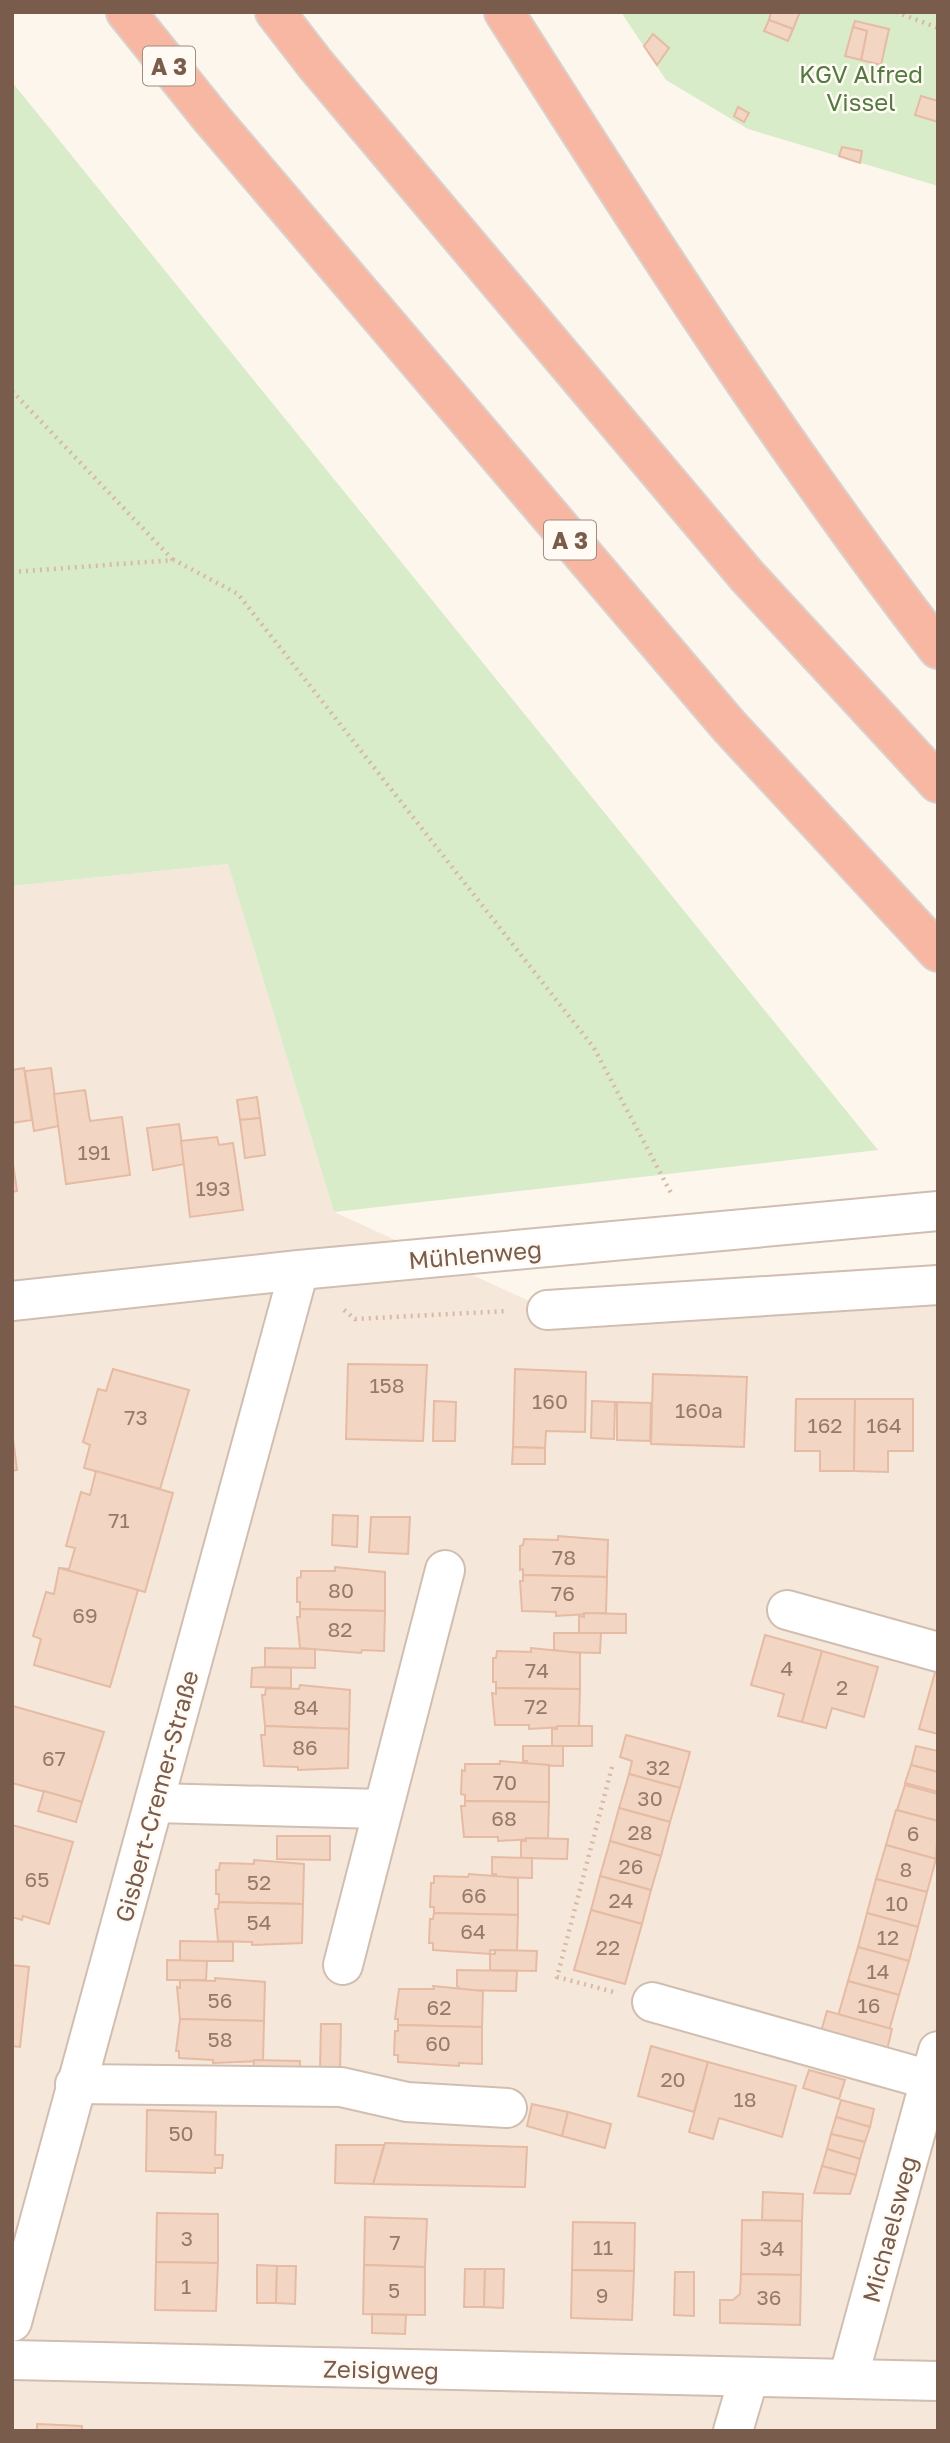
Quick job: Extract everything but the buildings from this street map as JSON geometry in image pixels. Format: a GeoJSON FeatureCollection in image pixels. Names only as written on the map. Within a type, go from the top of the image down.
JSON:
{"type":"FeatureCollection","features":[{"type":"Feature","properties":{"kind":"highway","name":"A 3"},"geometry":{"type":"LineString","coordinates":[[126,12],[221,130],[729,726],[938,952]]}},
{"type":"Feature","properties":{"kind":"highway"},"geometry":{"type":"LineString","coordinates":[[275,12],[325,76],[747,576],[938,783]]}},
{"type":"Feature","properties":{"kind":"highway"},"geometry":{"type":"LineString","coordinates":[[504,12],[619,194],[750,388],[887,583],[938,649]]}},
{"type":"Feature","properties":{"kind":"street","name":"Mühlenweg"},"geometry":{"type":"LineString","coordinates":[[12,1301],[299,1270],[936,1211]]}},
{"type":"Feature","properties":{"kind":"street","name":"Gisbert-Cremer-Straße"},"geometry":{"type":"LineString","coordinates":[[12,2322],[299,1270]]}},
{"type":"Feature","properties":{"kind":"street"},"geometry":{"type":"LineString","coordinates":[[547,1310],[938,1284]]}},
{"type":"Feature","properties":{"kind":"street"},"geometry":{"type":"LineString","coordinates":[[343,1965],[381,1809],[445,1570]]}},
{"type":"Feature","properties":{"kind":"street"},"geometry":{"type":"LineString","coordinates":[[787,1610],[938,1652]]}},
{"type":"Feature","properties":{"kind":"street"},"geometry":{"type":"LineString","coordinates":[[155,1803],[381,1809]]}},
{"type":"Feature","properties":{"kind":"street","name":"Michaelsweg"},"geometry":{"type":"LineString","coordinates":[[652,2002],[934,2066],[848,2379]]}},
{"type":"Feature","properties":{"kind":"street"},"geometry":{"type":"LineString","coordinates":[[75,2084],[341,2087],[407,2102],[507,2108]]}},
{"type":"Feature","properties":{"kind":"street","name":"Zeisigweg"},"geometry":{"type":"LineString","coordinates":[[12,2360],[938,2381]]}},
{"type":"Feature","properties":{"kind":"street"},"geometry":{"type":"LineString","coordinates":[[733,2431],[749,2377]]}},
{"type":"Feature","properties":{"kind":"path"},"geometry":{"type":"LineString","coordinates":[[896,12],[938,28]]}},
{"type":"Feature","properties":{"kind":"path"},"geometry":{"type":"LineString","coordinates":[[12,391],[174,560],[237,594],[594,1048],[651,1152],[691,1234]]}},
{"type":"Feature","properties":{"kind":"path"},"geometry":{"type":"LineString","coordinates":[[12,572],[174,560]]}},
{"type":"Feature","properties":{"kind":"path"},"geometry":{"type":"LineString","coordinates":[[299,1270],[355,1319],[547,1310]]}},
{"type":"Feature","properties":{"kind":"path"},"geometry":{"type":"LineString","coordinates":[[612,1767],[557,1977],[652,2002]]}},
{"type":"Feature","properties":{"kind":"shaded area"},"geometry":{"type":"Polygon","coordinates":[[[228,864],[334,1212],[547,1309],[938,1306],[938,2431],[12,2431],[12,886],[228,864]]]}},
{"type":"Feature","properties":{"kind":"green space","name":"KGV Alfred Vissel"},"geometry":{"type":"Polygon","coordinates":[[[621,12],[938,12],[938,186],[748,129],[666,80],[621,12]]]}},
{"type":"Feature","properties":{"kind":"green space"},"geometry":{"type":"Polygon","coordinates":[[[12,82],[878,1150],[334,1212],[228,864],[12,886],[12,82]]]}}]}
